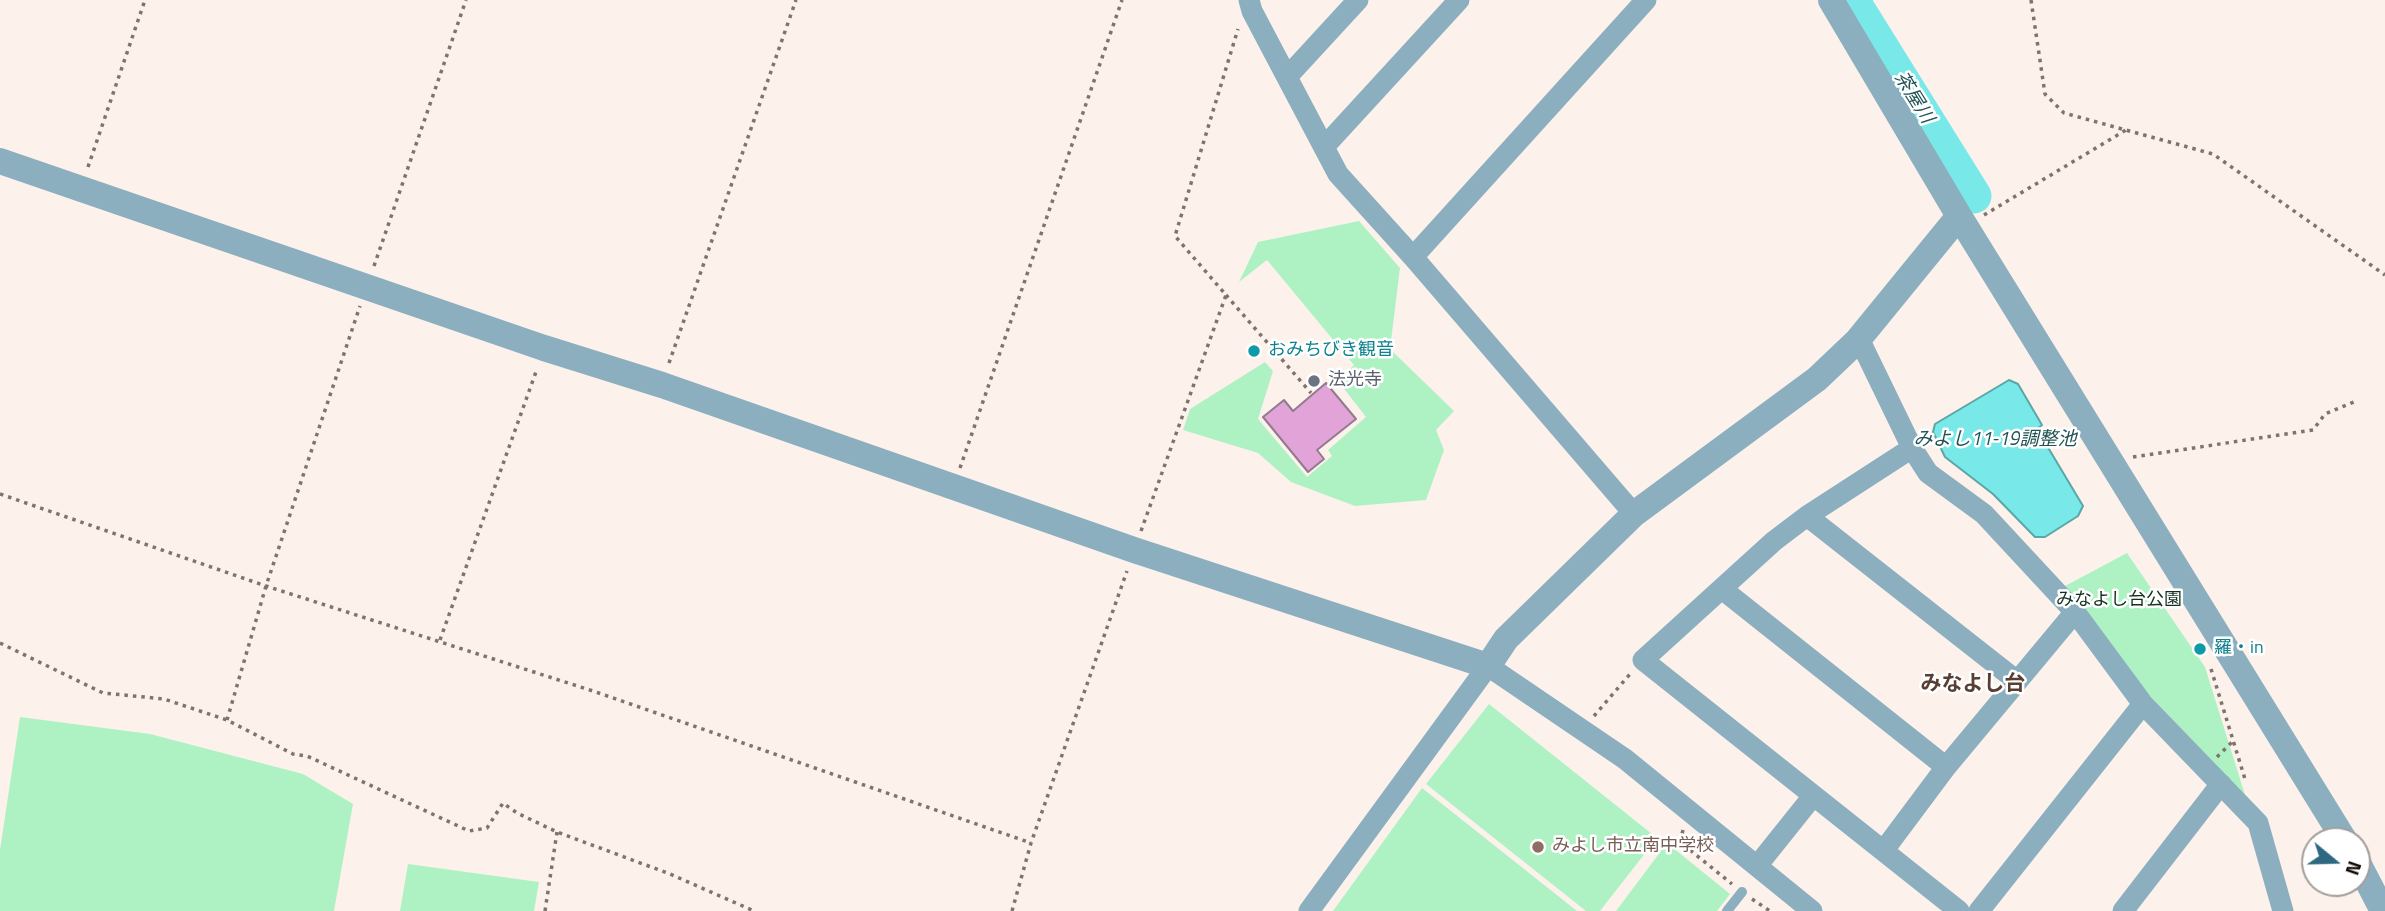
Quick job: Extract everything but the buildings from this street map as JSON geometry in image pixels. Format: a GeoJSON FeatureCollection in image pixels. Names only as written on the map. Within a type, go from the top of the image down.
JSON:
{"type":"FeatureCollection","features":[{"type":"Feature","properties":{"kind":"street"},"geometry":{"type":"LineString","coordinates":[[1249,0],[1252,11],[1338,174],[1634,513]]}},
{"type":"Feature","properties":{"kind":"street"},"geometry":{"type":"LineString","coordinates":[[1288,76],[1358,0]]}},
{"type":"Feature","properties":{"kind":"street"},"geometry":{"type":"LineString","coordinates":[[1324,147],[1459,0]]}},
{"type":"Feature","properties":{"kind":"street"},"geometry":{"type":"LineString","coordinates":[[1413,257],[1646,0]]}},
{"type":"Feature","properties":{"kind":"street"},"geometry":{"type":"LineString","coordinates":[[1831,0],[1962,221],[2336,827]]}},
{"type":"Feature","properties":{"kind":"street"},"geometry":{"type":"LineString","coordinates":[[0,161],[544,348],[662,385],[1134,550],[1488,666],[1625,760],[1812,911]]}},
{"type":"Feature","properties":{"kind":"street"},"geometry":{"type":"LineString","coordinates":[[1309,911],[1506,639],[1634,513],[1817,379],[1857,341],[1962,221]]}},
{"type":"Feature","properties":{"kind":"street"},"geometry":{"type":"LineString","coordinates":[[1857,341],[1864,349],[1912,448],[1928,473],[1984,514],[2076,612],[2143,704],[2259,823],[2283,911]]}},
{"type":"Feature","properties":{"kind":"street"},"geometry":{"type":"LineString","coordinates":[[1912,448],[1807,516],[1774,541],[1643,660],[1959,911]]}},
{"type":"Feature","properties":{"kind":"street"},"geometry":{"type":"LineString","coordinates":[[1807,516],[2017,681]]}},
{"type":"Feature","properties":{"kind":"street"},"geometry":{"type":"LineString","coordinates":[[1722,589],[1946,767]]}},
{"type":"Feature","properties":{"kind":"street"},"geometry":{"type":"LineString","coordinates":[[1884,850],[1946,767],[2076,612]]}},
{"type":"Feature","properties":{"kind":"street"},"geometry":{"type":"LineString","coordinates":[[1979,911],[2143,704]]}},
{"type":"Feature","properties":{"kind":"street"},"geometry":{"type":"LineString","coordinates":[[2123,911],[2221,784]]}},
{"type":"Feature","properties":{"kind":"street"},"geometry":{"type":"LineString","coordinates":[[1757,866],[1813,796]]}},
{"type":"Feature","properties":{"kind":"street"},"geometry":{"type":"LineString","coordinates":[[2371,888],[2383,911]]}},
{"type":"Feature","properties":{"kind":"lane"},"geometry":{"type":"LineString","coordinates":[[1727,911],[1742,892]]}},
{"type":"Feature","properties":{"kind":"path"},"geometry":{"type":"LineString","coordinates":[[80,189],[145,0]]}},
{"type":"Feature","properties":{"kind":"path"},"geometry":{"type":"LineString","coordinates":[[227,720],[266,586],[466,0]]}},
{"type":"Feature","properties":{"kind":"path"},"geometry":{"type":"LineString","coordinates":[[662,385],[796,0]]}},
{"type":"Feature","properties":{"kind":"path"},"geometry":{"type":"LineString","coordinates":[[954,486],[1122,0]]}},
{"type":"Feature","properties":{"kind":"path"},"geometry":{"type":"LineString","coordinates":[[2031,0],[2045,94],[2064,113],[2213,155],[2385,275]]}},
{"type":"Feature","properties":{"kind":"path"},"geometry":{"type":"LineString","coordinates":[[1239,26],[1175,236],[1311,393]]}},
{"type":"Feature","properties":{"kind":"path"},"geometry":{"type":"LineString","coordinates":[[1962,221],[2126,130]]}},
{"type":"Feature","properties":{"kind":"path"},"geometry":{"type":"LineString","coordinates":[[1012,911],[1031,843],[1226,295]]}},
{"type":"Feature","properties":{"kind":"path"},"geometry":{"type":"LineString","coordinates":[[440,640],[544,348]]}},
{"type":"Feature","properties":{"kind":"path"},"geometry":{"type":"LineString","coordinates":[[2109,461],[2313,430],[2325,414],[2356,401]]}},
{"type":"Feature","properties":{"kind":"path"},"geometry":{"type":"LineString","coordinates":[[0,494],[266,586],[440,640],[1031,843]]}},
{"type":"Feature","properties":{"kind":"path"},"geometry":{"type":"LineString","coordinates":[[0,643],[103,693],[164,699],[227,720],[293,754],[307,756],[469,831],[486,828],[503,803],[517,813],[557,832],[670,874],[754,911]]}},
{"type":"Feature","properties":{"kind":"path"},"geometry":{"type":"LineString","coordinates":[[1583,729],[1643,660]]}},
{"type":"Feature","properties":{"kind":"path"},"geometry":{"type":"LineString","coordinates":[[2208,661],[2248,788]]}},
{"type":"Feature","properties":{"kind":"path"},"geometry":{"type":"LineString","coordinates":[[1684,824],[1680,842],[1770,911]]}},
{"type":"Feature","properties":{"kind":"path"},"geometry":{"type":"LineString","coordinates":[[545,911],[557,832]]}},
{"type":"Feature","properties":{"kind":"green space"},"geometry":{"type":"Polygon","coordinates":[[[1359,221],[1400,268],[1390,349],[1454,411],[1436,430],[1444,450],[1426,500],[1355,506],[1291,482],[1258,453],[1183,430],[1190,409],[1265,362],[1273,371],[1258,419],[1307,477],[1332,456],[1328,450],[1366,417],[1338,381],[1354,365],[1267,260],[1239,282],[1258,242],[1359,221]]]}},
{"type":"Feature","properties":{"kind":"green space","name":"みなよし台公園"},"geometry":{"type":"Polygon","coordinates":[[[2127,553],[2205,667],[2246,798],[2150,696],[2065,586],[2127,553]]]}},
{"type":"Feature","properties":{"kind":"green space"},"geometry":{"type":"Polygon","coordinates":[[[1489,704],[1657,838],[1600,911],[1586,911],[1426,784],[1489,704]]]}},
{"type":"Feature","properties":{"kind":"green space"},"geometry":{"type":"Polygon","coordinates":[[[20,717],[150,734],[303,774],[353,804],[334,911],[0,911],[0,850],[20,717]]]}},
{"type":"Feature","properties":{"kind":"green space"},"geometry":{"type":"Polygon","coordinates":[[[1422,788],[1577,911],[1333,911],[1422,788]]]}},
{"type":"Feature","properties":{"kind":"green space"},"geometry":{"type":"Polygon","coordinates":[[[1667,843],[1730,894],[1717,911],[1616,911],[1667,843]]]}},
{"type":"Feature","properties":{"kind":"green space"},"geometry":{"type":"Polygon","coordinates":[[[408,864],[539,882],[534,911],[400,911],[408,864]]]}},
{"type":"Feature","properties":{"kind":"water","name":"みよし11-19調整池"},"geometry":{"type":"Polygon","coordinates":[[[2009,380],[2018,384],[2042,425],[2037,429],[2083,506],[2078,516],[2045,537],[2035,537],[1993,494],[1945,457],[1933,432],[1935,424],[2009,380]]]}},
{"type":"Feature","properties":{"kind":"waterway","name":"茶屋川"},"geometry":{"type":"LineString","coordinates":[[1852,0],[1974,196]]}},
{"type":"Feature","properties":{"kind":"place","name":"おみちびき観音"},"geometry":{"type":"Point","coordinates":[1254,351]}},
{"type":"Feature","properties":{"kind":"place","name":"法光寺"},"geometry":{"type":"Point","coordinates":[1314,381]}},
{"type":"Feature","properties":{"kind":"place","name":"羅・in"},"geometry":{"type":"Point","coordinates":[2200,649]}},
{"type":"Feature","properties":{"kind":"place","name":"みよし市立南中学校"},"geometry":{"type":"Point","coordinates":[1538,847]}},
{"type":"Feature","properties":{"kind":"district","name":"みなよし台"},"geometry":{"type":"Point","coordinates":[1973,685]}}]}
